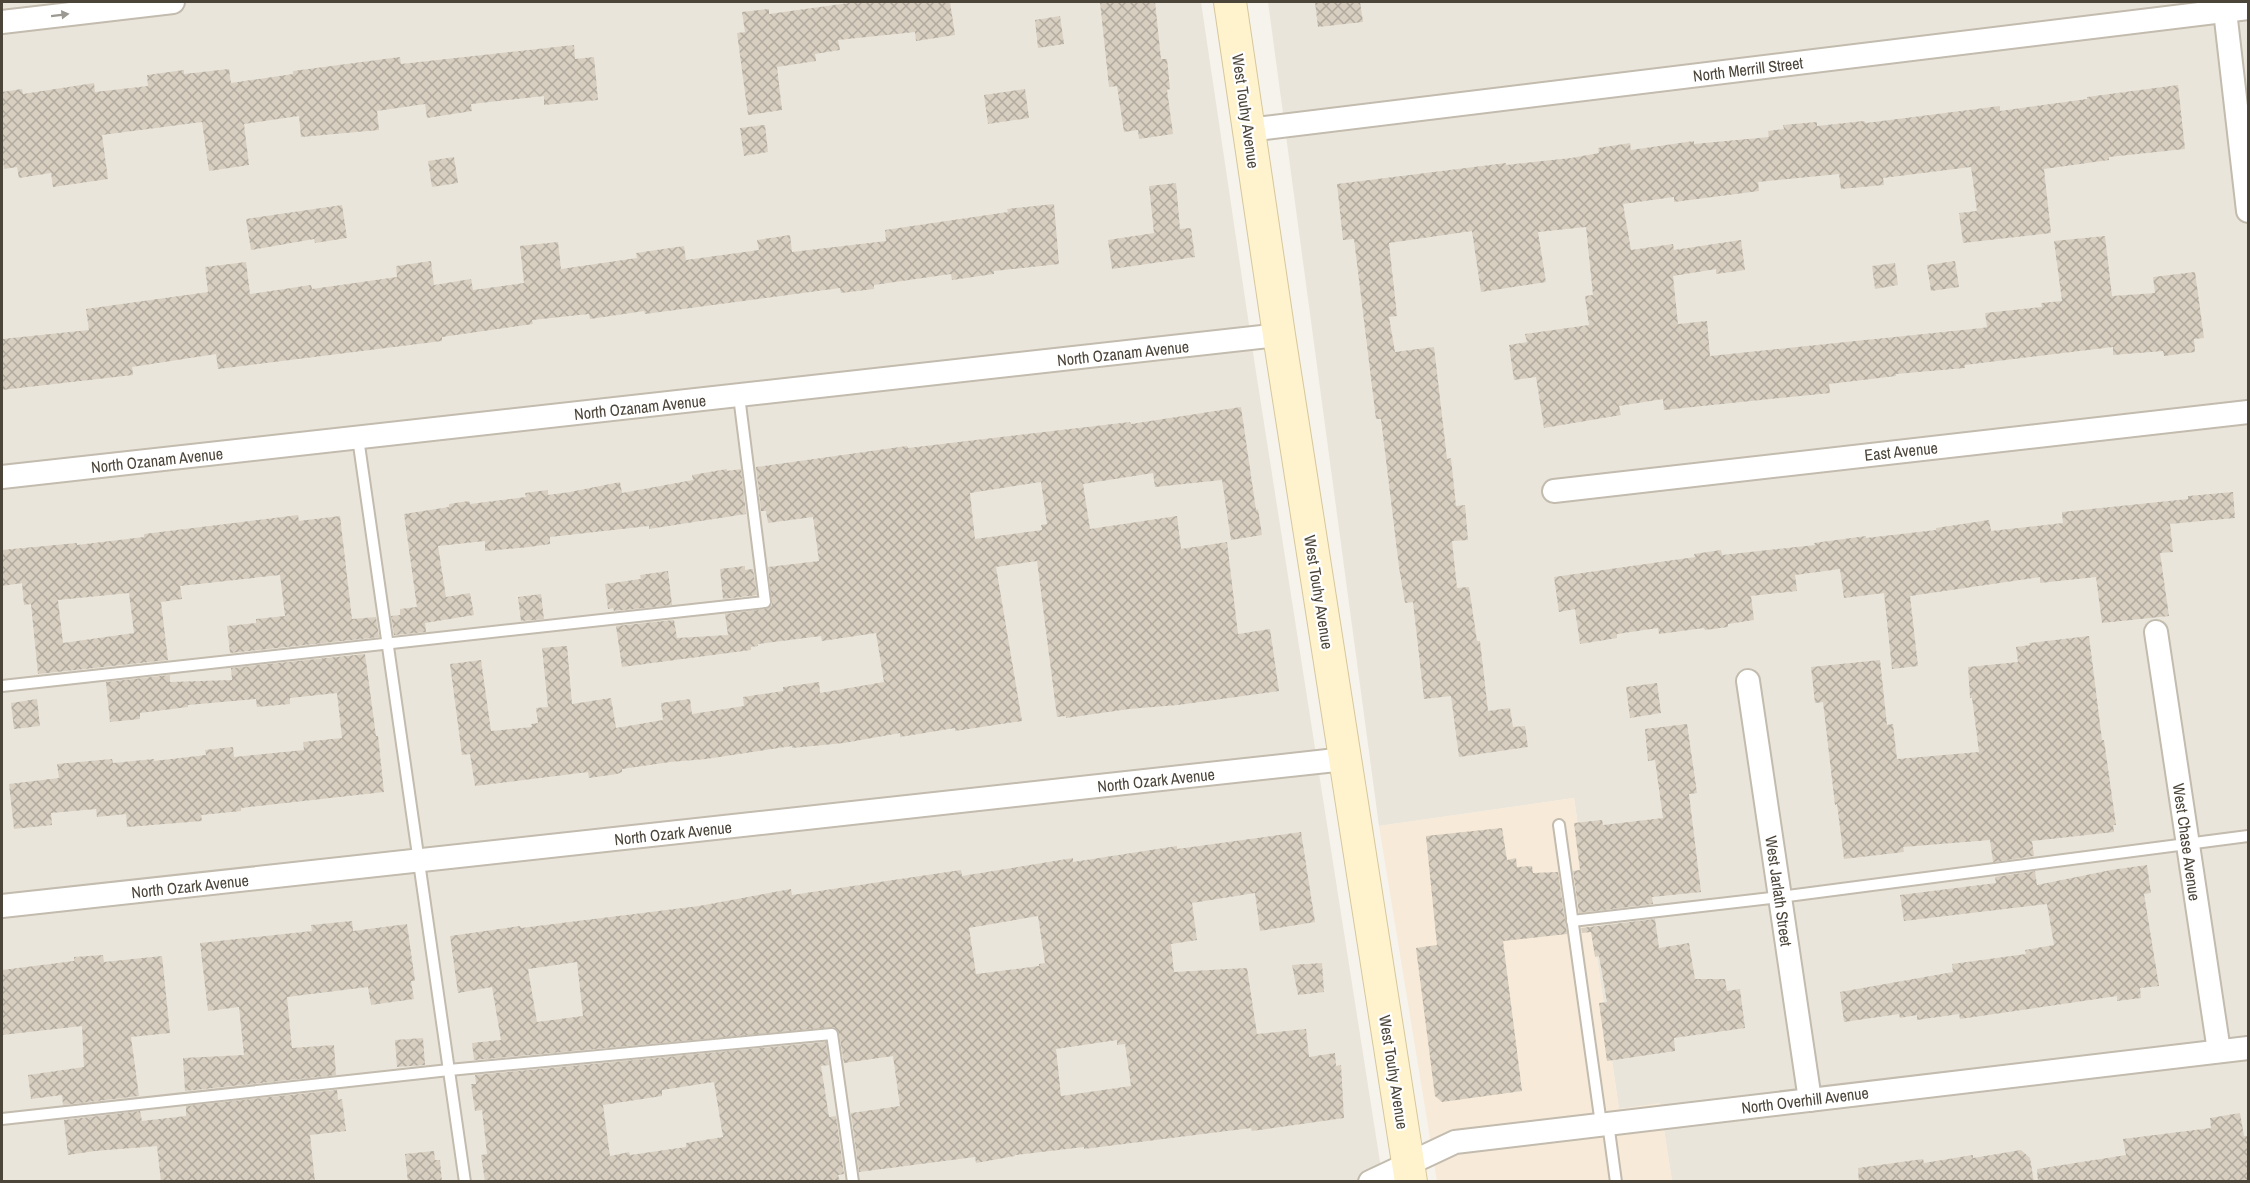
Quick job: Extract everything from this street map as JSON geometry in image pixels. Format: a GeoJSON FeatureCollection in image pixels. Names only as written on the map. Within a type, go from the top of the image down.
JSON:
{"type":"FeatureCollection","features":[{"type":"Feature","properties":{"kind":"main road","name":"West Touhy Avenue"},"geometry":{"type":"LineString","coordinates":[[1230,2],[1279,335],[1410,1172]]}},
{"type":"Feature","properties":{"kind":"street"},"geometry":{"type":"LineString","coordinates":[[2,22],[173,2]]}},
{"type":"Feature","properties":{"kind":"street"},"geometry":{"type":"LineString","coordinates":[[2224,6],[2248,212]]}},
{"type":"Feature","properties":{"kind":"street","name":"North Merrill Street"},"geometry":{"type":"LineString","coordinates":[[1248,130],[2224,6],[2248,8]]}},
{"type":"Feature","properties":{"kind":"street","name":"North Ozanam Avenue"},"geometry":{"type":"LineString","coordinates":[[2,477],[1279,335]]}},
{"type":"Feature","properties":{"kind":"street","name":"East Avenue"},"geometry":{"type":"LineString","coordinates":[[1554,491],[2248,412]]}},
{"type":"Feature","properties":{"kind":"street","name":"West Chase Avenue"},"geometry":{"type":"LineString","coordinates":[[2157,632],[2219,1051]]}},
{"type":"Feature","properties":{"kind":"street","name":"West Jarlath Street"},"geometry":{"type":"LineString","coordinates":[[1748,681],[1810,1100]]}},
{"type":"Feature","properties":{"kind":"street","name":"North Ozark Avenue"},"geometry":{"type":"LineString","coordinates":[[2,906],[1345,759]]}},
{"type":"Feature","properties":{"kind":"street","name":"North Overhill Avenue"},"geometry":{"type":"LineString","coordinates":[[1370,1182],[1410,1172],[1455,1142],[2248,1048]]}},
{"type":"Feature","properties":{"kind":"lane"},"geometry":{"type":"LineString","coordinates":[[2,686],[765,602],[739,396]]}},
{"type":"Feature","properties":{"kind":"lane"},"geometry":{"type":"LineString","coordinates":[[358,438],[465,1182]]}},
{"type":"Feature","properties":{"kind":"lane"},"geometry":{"type":"LineString","coordinates":[[1558,825],[1604,1124],[1616,1182]]}},
{"type":"Feature","properties":{"kind":"lane"},"geometry":{"type":"LineString","coordinates":[[1572,921],[1780,897],[2248,837]]}},
{"type":"Feature","properties":{"kind":"lane"},"geometry":{"type":"LineString","coordinates":[[2,1119],[449,1070],[832,1034],[853,1182]]}},
{"type":"Feature","properties":{"kind":"shaded area"},"geometry":{"type":"Polygon","coordinates":[[[2,2],[1201,2],[1256,372],[1383,1181],[2,1182],[2,2]]]}},
{"type":"Feature","properties":{"kind":"shaded area"},"geometry":{"type":"Polygon","coordinates":[[[1268,2],[2248,2],[2248,1181],[1672,1181],[1660,1104],[1619,1109],[1574,798],[1379,826],[1268,2]]]}},
{"type":"Feature","properties":{"kind":"shaded area"},"geometry":{"type":"Polygon","coordinates":[[[1574,798],[1619,1109],[1660,1103],[1672,1181],[1437,1181],[1379,826],[1574,798]]]}},
{"type":"Feature","properties":{"kind":"building"},"geometry":{"type":"Polygon","coordinates":[[[856,2],[950,2],[955,35],[916,41],[915,32],[838,40],[840,50],[815,54],[816,61],[777,67],[782,110],[748,115],[737,33],[745,32],[742,12],[769,9],[769,14],[856,2]]]}},
{"type":"Feature","properties":{"kind":"building"},"geometry":{"type":"Polygon","coordinates":[[[1100,2],[1155,2],[1161,59],[1167,59],[1170,89],[1167,90],[1173,134],[1139,139],[1138,130],[1124,132],[1117,86],[1109,87],[1100,2]]]}},
{"type":"Feature","properties":{"kind":"building"},"geometry":{"type":"Polygon","coordinates":[[[1315,2],[1360,2],[1363,22],[1318,27],[1315,2]]]}},
{"type":"Feature","properties":{"kind":"building"},"geometry":{"type":"Polygon","coordinates":[[[1060,16],[1064,44],[1038,48],[1035,20],[1060,16]]]}},
{"type":"Feature","properties":{"kind":"building"},"geometry":{"type":"Polygon","coordinates":[[[574,45],[575,59],[594,57],[598,100],[544,105],[544,96],[471,104],[472,111],[427,118],[425,104],[377,111],[379,130],[301,137],[299,116],[244,124],[249,165],[209,171],[202,122],[102,135],[108,179],[53,187],[51,173],[19,178],[17,167],[4,169],[2,92],[22,89],[23,94],[94,83],[95,92],[148,86],[147,75],[184,70],[184,74],[229,69],[231,83],[293,74],[293,71],[400,57],[401,64],[574,45]]]}},
{"type":"Feature","properties":{"kind":"building"},"geometry":{"type":"Polygon","coordinates":[[[2178,85],[2185,149],[2109,157],[2109,160],[2044,169],[2051,233],[1963,243],[1959,213],[1977,211],[1971,167],[1883,178],[1884,185],[1841,189],[1839,174],[1758,182],[1759,191],[1674,202],[1674,197],[1623,204],[1631,250],[1673,244],[1674,250],[1741,240],[1745,270],[1716,274],[1716,269],[1673,276],[1678,324],[1707,321],[1710,356],[1987,327],[1985,313],[2042,307],[2041,303],[2062,301],[2054,241],[2105,236],[2112,296],[2155,293],[2153,277],[2195,272],[2204,338],[2194,339],[2195,352],[2164,356],[2163,351],[2113,355],[2113,347],[1829,384],[1830,393],[1664,410],[1663,399],[1619,406],[1621,415],[1544,428],[1536,377],[1514,380],[1509,345],[1527,342],[1525,334],[1589,325],[1585,296],[1593,295],[1586,227],[1538,232],[1546,282],[1481,292],[1472,231],[1389,243],[1397,316],[1389,317],[1395,352],[1434,347],[1447,459],[1451,458],[1456,506],[1465,505],[1468,540],[1452,541],[1457,588],[1469,587],[1477,641],[1480,641],[1488,711],[1510,708],[1513,727],[1525,726],[1528,747],[1459,757],[1451,696],[1424,699],[1413,602],[1405,603],[1381,419],[1376,419],[1354,239],[1343,240],[1337,184],[1506,163],[1506,165],[1571,158],[1599,153],[1598,148],[1630,143],[1631,150],[1694,141],[1694,144],[1769,137],[1768,131],[1784,129],[1783,125],[1817,122],[1817,126],[1864,121],[1866,123],[2000,106],[2000,111],[2178,85]]]}},
{"type":"Feature","properties":{"kind":"building"},"geometry":{"type":"Polygon","coordinates":[[[1025,89],[1029,118],[988,124],[984,95],[1025,89]]]}},
{"type":"Feature","properties":{"kind":"building"},"geometry":{"type":"Polygon","coordinates":[[[765,125],[768,152],[744,156],[740,128],[765,125]]]}},
{"type":"Feature","properties":{"kind":"building"},"geometry":{"type":"Polygon","coordinates":[[[454,157],[458,183],[432,187],[428,161],[454,157]]]}},
{"type":"Feature","properties":{"kind":"building"},"geometry":{"type":"Polygon","coordinates":[[[1176,183],[1180,229],[1191,228],[1195,257],[1112,269],[1108,240],[1154,233],[1149,186],[1176,183]]]}},
{"type":"Feature","properties":{"kind":"building"},"geometry":{"type":"Polygon","coordinates":[[[1054,204],[1059,264],[994,271],[994,274],[952,280],[951,274],[874,285],[874,289],[841,293],[840,288],[645,314],[644,311],[590,319],[589,314],[532,320],[533,324],[442,337],[442,341],[218,369],[216,354],[132,367],[133,375],[2,390],[2,339],[89,330],[86,309],[208,292],[205,267],[246,262],[250,294],[311,285],[312,289],[397,277],[396,266],[431,261],[434,285],[471,279],[473,290],[524,283],[520,246],[558,242],[561,269],[637,258],[636,253],[684,246],[686,260],[759,250],[757,240],[790,235],[792,252],[886,241],[885,230],[1008,212],[1007,209],[1054,204]]]}},
{"type":"Feature","properties":{"kind":"building"},"geometry":{"type":"Polygon","coordinates":[[[342,205],[347,238],[315,243],[314,239],[251,250],[246,219],[342,205]]]}},
{"type":"Feature","properties":{"kind":"building"},"geometry":{"type":"Polygon","coordinates":[[[1955,261],[1959,287],[1931,291],[1927,265],[1955,261]]]}},
{"type":"Feature","properties":{"kind":"building"},"geometry":{"type":"Polygon","coordinates":[[[1895,263],[1898,285],[1875,289],[1872,266],[1895,263]]]}},
{"type":"Feature","properties":{"kind":"building"},"geometry":{"type":"Polygon","coordinates":[[[1241,407],[1256,510],[1258,509],[1262,535],[1231,540],[1222,480],[1155,487],[1153,473],[1083,484],[1090,529],[1177,516],[1181,549],[1227,542],[1238,634],[1270,629],[1279,691],[1178,705],[1066,718],[1066,716],[1057,717],[1037,561],[996,567],[1022,721],[900,737],[900,733],[844,743],[792,748],[792,746],[670,762],[622,769],[622,772],[617,774],[589,778],[588,772],[475,786],[470,754],[462,755],[450,664],[481,660],[491,731],[532,727],[531,724],[538,723],[536,708],[548,707],[542,648],[567,646],[572,704],[611,698],[616,728],[663,720],[661,703],[690,699],[692,714],[744,706],[743,697],[783,691],[783,687],[819,682],[820,693],[884,682],[876,633],[822,641],[821,636],[758,644],[758,646],[751,647],[751,650],[622,667],[616,626],[674,620],[677,638],[728,635],[725,614],[766,609],[772,605],[768,567],[819,561],[813,517],[768,523],[766,511],[761,511],[756,467],[907,446],[908,448],[1130,422],[1131,424],[1241,407]],[[1041,482],[970,493],[975,539],[1042,530],[1041,525],[1047,524],[1041,482]]]}},
{"type":"Feature","properties":{"kind":"building"},"geometry":{"type":"Polygon","coordinates":[[[727,469],[727,471],[741,469],[746,514],[649,529],[649,526],[550,537],[550,544],[529,547],[485,551],[485,541],[438,546],[446,597],[470,593],[474,615],[425,623],[426,632],[394,635],[391,616],[400,615],[400,609],[417,607],[404,514],[449,507],[449,504],[469,501],[470,504],[526,497],[525,493],[548,490],[548,495],[620,482],[622,493],[693,480],[692,475],[727,469]]]}},
{"type":"Feature","properties":{"kind":"building"},"geometry":{"type":"Polygon","coordinates":[[[2233,492],[2235,518],[2170,524],[2173,552],[2160,553],[2169,616],[2102,623],[2096,577],[2040,583],[2040,577],[1910,596],[1918,666],[1892,669],[1884,593],[1844,598],[1840,569],[1795,575],[1797,591],[1751,596],[1754,620],[1728,624],[1728,627],[1659,634],[1658,628],[1617,634],[1617,638],[1580,644],[1575,609],[1559,612],[1554,577],[1695,557],[1694,554],[1721,550],[1722,555],[1815,545],[1814,543],[1866,536],[1866,538],[1936,530],[1936,528],[1989,520],[1991,531],[2063,523],[2062,512],[2233,492]]]}},
{"type":"Feature","properties":{"kind":"building"},"geometry":{"type":"Polygon","coordinates":[[[298,515],[299,521],[340,516],[352,619],[376,617],[379,637],[230,653],[227,626],[256,623],[256,619],[285,616],[280,575],[180,586],[182,599],[161,602],[168,660],[38,674],[31,604],[24,605],[22,583],[2,586],[2,550],[77,543],[77,545],[144,537],[144,534],[298,515]],[[129,593],[58,600],[63,643],[134,633],[129,593]]]}},
{"type":"Feature","properties":{"kind":"building"},"geometry":{"type":"Polygon","coordinates":[[[745,566],[745,570],[753,569],[757,595],[723,599],[720,569],[745,566]]]}},
{"type":"Feature","properties":{"kind":"building"},"geometry":{"type":"Polygon","coordinates":[[[668,571],[672,605],[614,611],[613,608],[608,609],[605,584],[641,579],[640,575],[668,571]]]}},
{"type":"Feature","properties":{"kind":"building"},"geometry":{"type":"Polygon","coordinates":[[[541,594],[544,619],[521,621],[518,597],[541,594]]]}},
{"type":"Feature","properties":{"kind":"building"},"geometry":{"type":"Polygon","coordinates":[[[2089,636],[2102,740],[2104,740],[2116,825],[2113,825],[2114,832],[2032,841],[2034,856],[1993,862],[1990,840],[1903,847],[1904,852],[1844,859],[1823,702],[1815,703],[1811,667],[1880,660],[1887,725],[1893,724],[1897,759],[1979,752],[1972,698],[1970,698],[1968,667],[2018,662],[2016,647],[2030,645],[2029,643],[2089,636]]]}},
{"type":"Feature","properties":{"kind":"building"},"geometry":{"type":"Polygon","coordinates":[[[365,654],[384,792],[241,808],[241,811],[201,815],[202,821],[127,827],[126,814],[97,817],[96,809],[51,813],[52,825],[14,829],[9,784],[59,778],[57,764],[112,759],[113,763],[154,759],[154,761],[206,755],[205,750],[233,747],[234,757],[304,750],[303,742],[342,738],[337,693],[290,698],[290,704],[257,707],[256,699],[188,705],[188,707],[140,713],[140,719],[110,722],[106,682],[170,675],[170,682],[232,680],[231,668],[365,654]]]}},
{"type":"Feature","properties":{"kind":"building"},"geometry":{"type":"Polygon","coordinates":[[[1657,683],[1661,713],[1630,718],[1626,687],[1657,683]]]}},
{"type":"Feature","properties":{"kind":"building"},"geometry":{"type":"Polygon","coordinates":[[[37,699],[40,726],[14,729],[11,703],[37,699]]]}},
{"type":"Feature","properties":{"kind":"building"},"geometry":{"type":"Polygon","coordinates":[[[1687,724],[1697,793],[1689,794],[1701,892],[1652,897],[1653,904],[1579,913],[1573,871],[1580,870],[1574,823],[1602,820],[1603,825],[1663,818],[1655,760],[1648,761],[1645,729],[1687,724]]]}},
{"type":"Feature","properties":{"kind":"building"},"geometry":{"type":"Polygon","coordinates":[[[1502,828],[1507,860],[1516,858],[1517,867],[1532,866],[1533,873],[1558,872],[1567,934],[1503,941],[1522,1091],[1442,1102],[1435,1096],[1416,948],[1437,945],[1426,836],[1502,828]]]}},
{"type":"Feature","properties":{"kind":"building"},"geometry":{"type":"Polygon","coordinates":[[[1301,832],[1315,922],[1260,931],[1255,893],[1192,903],[1197,940],[1171,944],[1174,972],[1247,968],[1257,1034],[1306,1029],[1309,1057],[1335,1053],[1336,1066],[1341,1065],[1344,1118],[1252,1131],[1251,1128],[1084,1149],[1084,1147],[1015,1155],[976,1163],[975,1157],[859,1172],[851,1113],[900,1106],[893,1056],[844,1063],[839,1033],[834,1027],[474,1060],[472,1043],[501,1040],[492,987],[458,993],[450,936],[699,906],[791,889],[792,895],[961,870],[962,876],[1073,858],[1073,862],[1177,846],[1177,849],[1301,832]],[[1038,916],[969,928],[976,974],[1039,966],[1045,963],[1038,916]],[[577,962],[528,969],[537,1022],[583,1016],[577,962]],[[1117,1040],[1056,1049],[1061,1096],[1131,1086],[1125,1044],[1117,1045],[1117,1040]]]}},
{"type":"Feature","properties":{"kind":"building"},"geometry":{"type":"Polygon","coordinates":[[[2147,865],[2151,893],[2144,894],[2159,986],[2140,988],[2141,998],[2117,1001],[2117,996],[1960,1019],[1959,1014],[1917,1020],[1917,1015],[1900,1018],[1899,1014],[1844,1022],[1840,992],[1953,972],[1952,964],[2026,954],[2025,950],[2054,945],[2047,904],[1904,921],[1900,895],[1996,883],[1995,877],[2035,871],[2037,885],[2147,865]]]}},
{"type":"Feature","properties":{"kind":"building"},"geometry":{"type":"Polygon","coordinates":[[[1655,919],[1659,948],[1689,943],[1695,979],[1725,979],[1727,991],[1740,989],[1745,1028],[1674,1038],[1675,1051],[1607,1061],[1599,1003],[1607,1002],[1599,956],[1595,957],[1591,932],[1582,933],[1581,928],[1655,919]]]}},
{"type":"Feature","properties":{"kind":"building"},"geometry":{"type":"Polygon","coordinates":[[[352,921],[353,931],[407,924],[415,981],[411,981],[414,999],[371,1005],[368,987],[287,997],[292,1048],[334,1045],[336,1075],[185,1091],[183,1058],[244,1055],[239,1007],[208,1011],[200,943],[312,931],[311,925],[352,921]]]}},
{"type":"Feature","properties":{"kind":"building"},"geometry":{"type":"Polygon","coordinates":[[[103,955],[104,962],[162,956],[170,1033],[131,1037],[139,1096],[63,1105],[62,1095],[31,1099],[28,1075],[84,1067],[82,1026],[2,1035],[2,970],[74,961],[74,957],[103,955]]]}},
{"type":"Feature","properties":{"kind":"building"},"geometry":{"type":"Polygon","coordinates":[[[1322,963],[1324,992],[1298,995],[1292,965],[1322,963]]]}},
{"type":"Feature","properties":{"kind":"building"},"geometry":{"type":"Polygon","coordinates":[[[423,1038],[425,1065],[397,1067],[395,1040],[423,1038]]]}},
{"type":"Feature","properties":{"kind":"building"},"geometry":{"type":"Polygon","coordinates":[[[826,1042],[829,1065],[821,1066],[829,1117],[836,1116],[844,1174],[838,1175],[840,1182],[485,1182],[481,1155],[487,1154],[482,1110],[475,1111],[471,1084],[476,1084],[475,1075],[826,1042]],[[714,1082],[662,1090],[662,1096],[603,1105],[610,1156],[686,1147],[686,1143],[723,1137],[714,1082]]]}},
{"type":"Feature","properties":{"kind":"building"},"geometry":{"type":"Polygon","coordinates":[[[337,1090],[338,1100],[342,1099],[346,1131],[310,1135],[315,1182],[161,1182],[157,1146],[68,1155],[64,1120],[140,1111],[142,1121],[186,1116],[186,1106],[337,1090]]]}},
{"type":"Feature","properties":{"kind":"building"},"geometry":{"type":"Polygon","coordinates":[[[2240,1113],[2244,1136],[2248,1136],[2248,1182],[2038,1182],[2037,1169],[2126,1155],[2123,1139],[2211,1128],[2210,1118],[2240,1113]]]}},
{"type":"Feature","properties":{"kind":"building"},"geometry":{"type":"Polygon","coordinates":[[[2021,1150],[2030,1158],[2034,1182],[1859,1182],[1858,1168],[1923,1159],[1924,1163],[1973,1155],[1973,1158],[2021,1150]]]}},
{"type":"Feature","properties":{"kind":"building"},"geometry":{"type":"Polygon","coordinates":[[[434,1151],[435,1160],[440,1160],[442,1182],[408,1182],[405,1154],[434,1151]]]}}]}
